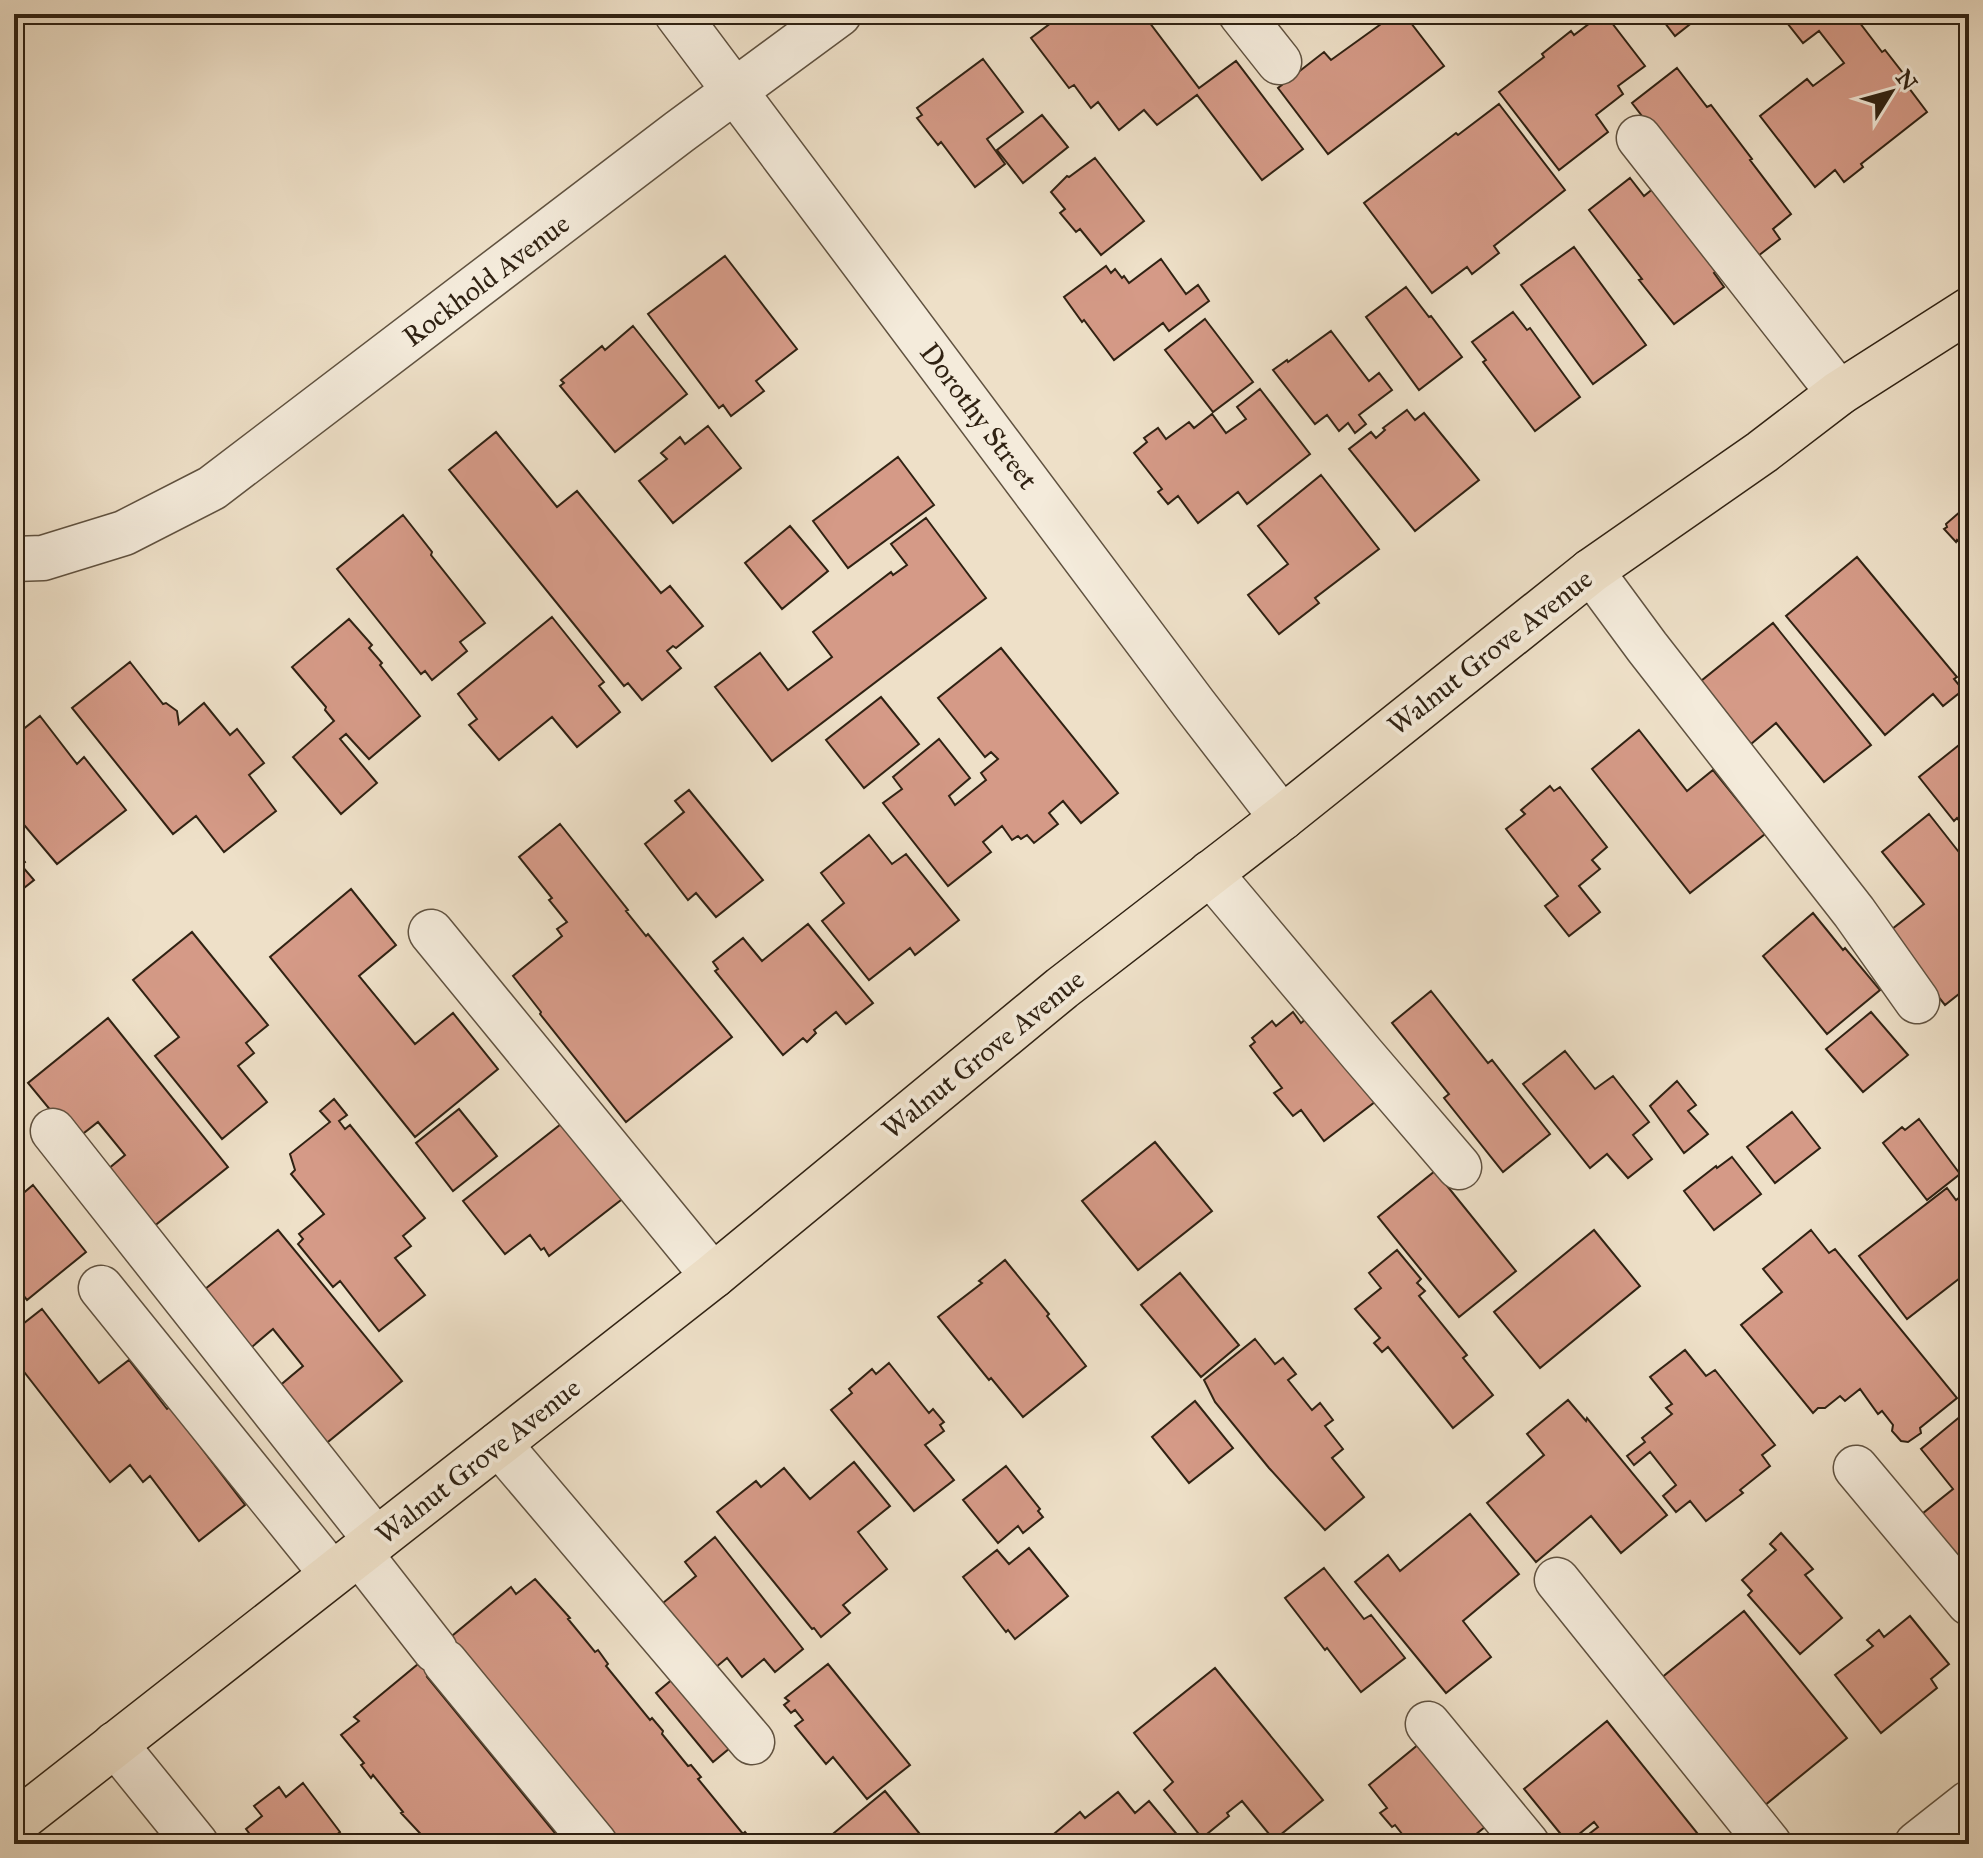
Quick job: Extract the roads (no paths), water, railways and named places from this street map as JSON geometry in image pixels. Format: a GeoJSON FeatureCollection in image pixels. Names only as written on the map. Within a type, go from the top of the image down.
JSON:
{"type":"FeatureCollection","features":[{"type":"Feature","properties":{"kind":"main road","name":"Walnut Grove Avenue"},"geometry":{"type":"LineString","coordinates":[[14,1824],[713,1276],[1062,988],[1282,818],[1591,571],[1762,452],[1839,393],[1969,310]]}},
{"type":"Feature","properties":{"kind":"street","name":"Dorothy Street"},"geometry":{"type":"LineString","coordinates":[[677,14],[1282,818]]}},
{"type":"Feature","properties":{"kind":"street","name":"Rockhold Avenue"},"geometry":{"type":"LineString","coordinates":[[14,559],[43,558],[124,533],[212,488],[839,14]]}},
{"type":"Feature","properties":{"kind":"street"},"geometry":{"type":"LineString","coordinates":[[1241,14],[1279,62]]}},
{"type":"Feature","properties":{"kind":"street"},"geometry":{"type":"LineString","coordinates":[[1639,138],[1839,393]]}},
{"type":"Feature","properties":{"kind":"street"},"geometry":{"type":"LineString","coordinates":[[1591,571],[1854,912],[1917,1001]]}},
{"type":"Feature","properties":{"kind":"street"},"geometry":{"type":"LineString","coordinates":[[1210,873],[1459,1167]]}},
{"type":"Feature","properties":{"kind":"street"},"geometry":{"type":"LineString","coordinates":[[431,932],[713,1276]]}},
{"type":"Feature","properties":{"kind":"street"},"geometry":{"type":"LineString","coordinates":[[53,1131],[356,1556]]}},
{"type":"Feature","properties":{"kind":"street"},"geometry":{"type":"LineString","coordinates":[[101,1288],[356,1556],[595,1844]]}},
{"type":"Feature","properties":{"kind":"street"},"geometry":{"type":"LineString","coordinates":[[499,1444],[752,1742]]}},
{"type":"Feature","properties":{"kind":"street"},"geometry":{"type":"LineString","coordinates":[[1856,1468],[1969,1603]]}},
{"type":"Feature","properties":{"kind":"street"},"geometry":{"type":"LineString","coordinates":[[1557,1580],[1769,1844]]}},
{"type":"Feature","properties":{"kind":"street"},"geometry":{"type":"LineString","coordinates":[[1428,1724],[1527,1844]]}},
{"type":"Feature","properties":{"kind":"street"},"geometry":{"type":"LineString","coordinates":[[115,1744],[196,1844]]}},
{"type":"Feature","properties":{"kind":"street"},"geometry":{"type":"LineString","coordinates":[[1917,1844],[1969,1803]]}}]}
